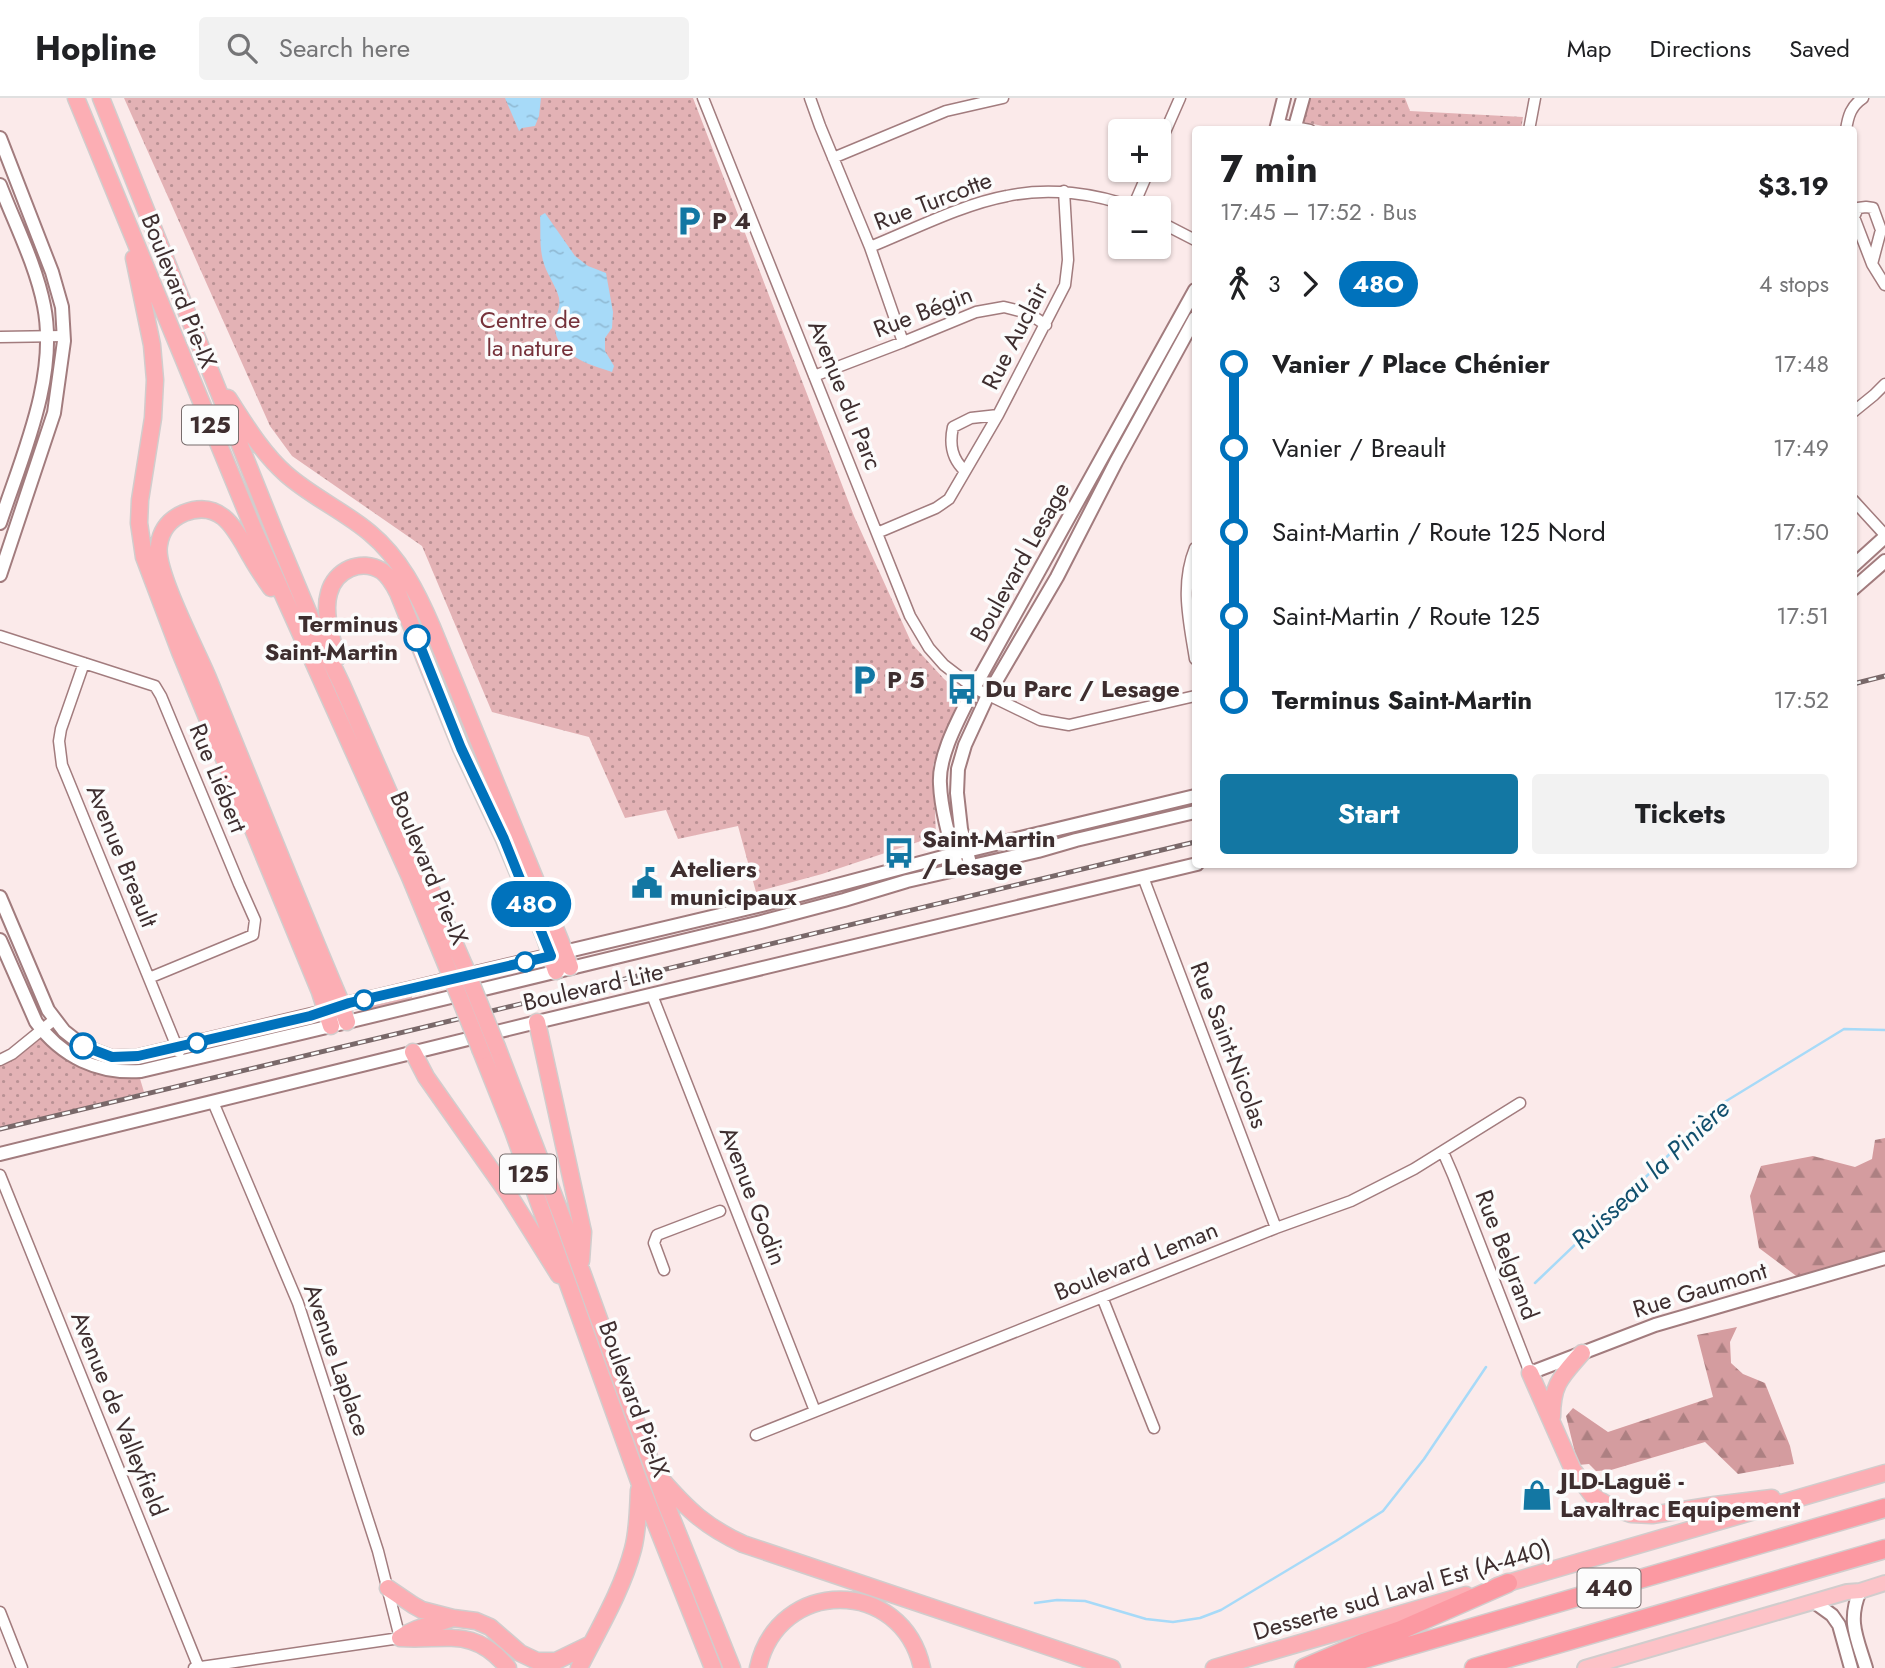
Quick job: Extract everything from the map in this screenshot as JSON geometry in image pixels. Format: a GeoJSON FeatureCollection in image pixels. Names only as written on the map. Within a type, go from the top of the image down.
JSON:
{"type":"FeatureCollection","features":[{"type":"Feature","properties":{"kind":"highway","name":"Boulevard Pie-IX"},"geometry":{"type":"LineString","coordinates":[[76,98],[254,530],[296,625],[410,877],[498,1047],[666,1504],[732,1668]]}},
{"type":"Feature","properties":{"kind":"highway","name":"Boulevard Pie-IX"},"geometry":{"type":"LineString","coordinates":[[101,98],[290,569],[342,685],[456,967],[481,1051],[513,1131],[640,1484],[713,1668]]}},
{"type":"Feature","properties":{"kind":"highway"},"geometry":{"type":"LineString","coordinates":[[127,225],[152,345],[155,380],[153,418],[140,500],[140,534],[144,557],[180,652],[337,1016]]}},
{"type":"Feature","properties":{"kind":"highway"},"geometry":{"type":"LineString","coordinates":[[211,372],[273,462],[293,480],[370,533],[388,550],[409,578],[427,616],[560,962]]}},
{"type":"Feature","properties":{"kind":"highway"},"geometry":{"type":"LineString","coordinates":[[296,625],[236,530],[226,519],[208,511],[191,511],[178,516],[167,525],[158,550],[164,577],[226,722],[337,1016]]}},
{"type":"Feature","properties":{"kind":"highway"},"geometry":{"type":"LineString","coordinates":[[342,685],[328,615],[328,594],[334,580],[343,572],[356,566],[371,567],[385,574],[395,587],[461,748],[560,962]]}},
{"type":"Feature","properties":{"kind":"highway"},"geometry":{"type":"LineString","coordinates":[[537,1022],[583,1232],[581,1271]]}},
{"type":"Feature","properties":{"kind":"highway"},"geometry":{"type":"LineString","coordinates":[[413,1052],[425,1077],[509,1195],[573,1298]]}},
{"type":"Feature","properties":{"kind":"highway"},"geometry":{"type":"LineString","coordinates":[[1552,1419],[1552,1399],[1556,1386],[1581,1353]]}},
{"type":"Feature","properties":{"kind":"highway"},"geometry":{"type":"LineString","coordinates":[[1530,1373],[1552,1419],[1566,1458],[1582,1483],[1598,1500],[1625,1512],[1662,1514],[1816,1493]]}},
{"type":"Feature","properties":{"kind":"highway"},"geometry":{"type":"LineString","coordinates":[[655,1472],[697,1517],[743,1544],[1112,1668]]}},
{"type":"Feature","properties":{"kind":"highway","name":"Desserte sud Laval Est (A-440)"},"geometry":{"type":"LineString","coordinates":[[1214,1668],[1885,1473]]}},
{"type":"Feature","properties":{"kind":"highway"},"geometry":{"type":"LineString","coordinates":[[579,1668],[630,1557],[640,1484]]}},
{"type":"Feature","properties":{"kind":"highway","name":"440"},"geometry":{"type":"LineString","coordinates":[[1333,1668],[1885,1508]]}},
{"type":"Feature","properties":{"kind":"highway","name":"440"},"geometry":{"type":"LineString","coordinates":[[1474,1668],[1885,1549]]}},
{"type":"Feature","properties":{"kind":"highway"},"geometry":{"type":"LineString","coordinates":[[1304,1668],[1401,1630],[1508,1583]]}},
{"type":"Feature","properties":{"kind":"highway"},"geometry":{"type":"LineString","coordinates":[[388,1588],[418,1608],[453,1618],[476,1621],[490,1627],[520,1653],[537,1661],[556,1661],[591,1644]]}},
{"type":"Feature","properties":{"kind":"highway"},"geometry":{"type":"LineString","coordinates":[[758,1668],[767,1643],[787,1619],[813,1604],[841,1599],[872,1606],[894,1619],[914,1643],[922,1668]]}},
{"type":"Feature","properties":{"kind":"highway"},"geometry":{"type":"LineString","coordinates":[[400,1638],[413,1629],[453,1618]]}},
{"type":"Feature","properties":{"kind":"highway"},"geometry":{"type":"LineString","coordinates":[[400,1638],[425,1640],[455,1637],[470,1640],[489,1648],[508,1668]]}},
{"type":"Feature","properties":{"kind":"main road"},"geometry":{"type":"LineString","coordinates":[[1585,1668],[1885,1583]]}},
{"type":"Feature","properties":{"kind":"street","name":"Avenue du Parc"},"geometry":{"type":"LineString","coordinates":[[703,98],[910,616],[929,649],[944,665],[974,688],[1040,720],[1069,725],[1192,696]]}},
{"type":"Feature","properties":{"kind":"street"},"geometry":{"type":"LineString","coordinates":[[810,98],[870,247],[904,342]]}},
{"type":"Feature","properties":{"kind":"street"},"geometry":{"type":"LineString","coordinates":[[833,158],[946,111],[1003,98]]}},
{"type":"Feature","properties":{"kind":"street"},"geometry":{"type":"LineString","coordinates":[[1171,119],[1180,98]]}},
{"type":"Feature","properties":{"kind":"street"},"geometry":{"type":"LineString","coordinates":[[1277,126],[1284,98]]}},
{"type":"Feature","properties":{"kind":"street"},"geometry":{"type":"LineString","coordinates":[[1295,126],[1303,98]]}},
{"type":"Feature","properties":{"kind":"street"},"geometry":{"type":"LineString","coordinates":[[1530,126],[1535,98]]}},
{"type":"Feature","properties":{"kind":"street"},"geometry":{"type":"LineString","coordinates":[[1847,126],[1848,115],[1863,98]]}},
{"type":"Feature","properties":{"kind":"street"},"geometry":{"type":"LineString","coordinates":[[0,138],[52,272],[62,307],[63,336],[54,413],[0,575]]}},
{"type":"Feature","properties":{"kind":"street"},"geometry":{"type":"LineString","coordinates":[[0,185],[36,276],[44,305],[46,336],[45,372],[38,407],[0,523]]}},
{"type":"Feature","properties":{"kind":"street","name":"Rue Turcotte"},"geometry":{"type":"LineString","coordinates":[[870,247],[978,203],[1009,195],[1064,191],[1108,200]]}},
{"type":"Feature","properties":{"kind":"street","name":"Rue Auclair"},"geometry":{"type":"LineString","coordinates":[[877,533],[936,508],[949,499],[998,415],[1065,285],[1068,260],[1064,191]]}},
{"type":"Feature","properties":{"kind":"street"},"geometry":{"type":"LineString","coordinates":[[1857,210],[1873,208],[1881,230],[1872,264]]}},
{"type":"Feature","properties":{"kind":"street"},"geometry":{"type":"LineString","coordinates":[[1857,225],[1872,264],[1885,285]]}},
{"type":"Feature","properties":{"kind":"street"},"geometry":{"type":"LineString","coordinates":[[1171,228],[1192,238]]}},
{"type":"Feature","properties":{"kind":"street","name":"Boulevard Lesage"},"geometry":{"type":"LineString","coordinates":[[964,868],[940,784],[951,736],[974,688],[1192,295]]}},
{"type":"Feature","properties":{"kind":"street","name":"Rue Bégin"},"geometry":{"type":"LineString","coordinates":[[814,376],[976,312],[1004,307],[1028,313],[1046,325]]}},
{"type":"Feature","properties":{"kind":"street","name":"Boulevard Lesage"},"geometry":{"type":"LineString","coordinates":[[960,852],[958,769],[965,745],[988,695],[1057,577],[1192,323]]}},
{"type":"Feature","properties":{"kind":"street"},"geometry":{"type":"LineString","coordinates":[[0,337],[63,336]]}},
{"type":"Feature","properties":{"kind":"street"},"geometry":{"type":"LineString","coordinates":[[1857,409],[1885,384]]}},
{"type":"Feature","properties":{"kind":"street","name":"Rue Auclair"},"geometry":{"type":"LineString","coordinates":[[965,471],[957,463],[950,442],[953,427],[971,418],[998,415]]}},
{"type":"Feature","properties":{"kind":"street"},"geometry":{"type":"LineString","coordinates":[[1857,504],[1885,536],[1857,562]]}},
{"type":"Feature","properties":{"kind":"street"},"geometry":{"type":"LineString","coordinates":[[1192,559],[1187,577],[1186,607],[1192,642]]}},
{"type":"Feature","properties":{"kind":"street"},"geometry":{"type":"LineString","coordinates":[[1857,586],[1885,561]]}},
{"type":"Feature","properties":{"kind":"street","name":"Rue Liébert"},"geometry":{"type":"LineString","coordinates":[[0,636],[155,686],[161,696],[256,920],[253,934],[149,978]]}},
{"type":"Feature","properties":{"kind":"street","name":"Avenue Breault"},"geometry":{"type":"LineString","coordinates":[[84,663],[61,729],[59,741],[62,765],[182,1061]]}},
{"type":"Feature","properties":{"kind":"street"},"geometry":{"type":"LineString","coordinates":[[0,897],[48,1010],[64,1031],[83,1046],[112,1057],[138,1056],[337,1016],[560,962],[960,852],[1192,797]]}},
{"type":"Feature","properties":{"kind":"street"},"geometry":{"type":"LineString","coordinates":[[560,962],[761,922],[907,881],[1192,813]]}},
{"type":"Feature","properties":{"kind":"street","name":"Boulevard Lite"},"geometry":{"type":"LineString","coordinates":[[0,1154],[1192,865]]}},
{"type":"Feature","properties":{"kind":"street","name":"Rue Saint-Nicolas"},"geometry":{"type":"LineString","coordinates":[[1143,877],[1276,1228]]}},
{"type":"Feature","properties":{"kind":"street"},"geometry":{"type":"LineString","coordinates":[[0,940],[36,1022],[52,1041],[71,1056],[105,1069],[141,1071],[337,1016]]}},
{"type":"Feature","properties":{"kind":"street","name":"Avenue Godin"},"geometry":{"type":"LineString","coordinates":[[652,995],[815,1411]]}},
{"type":"Feature","properties":{"kind":"street"},"geometry":{"type":"LineString","coordinates":[[0,1060],[12,1054],[55,1019]]}},
{"type":"Feature","properties":{"kind":"street","name":"Avenue Laplace"},"geometry":{"type":"LineString","coordinates":[[213,1102],[298,1303],[378,1551],[400,1638]]}},
{"type":"Feature","properties":{"kind":"street","name":"Boulevard Leman"},"geometry":{"type":"LineString","coordinates":[[756,1435],[1276,1228],[1351,1201],[1443,1153],[1520,1103]]}},
{"type":"Feature","properties":{"kind":"street","name":"Rue Belgrand"},"geometry":{"type":"LineString","coordinates":[[1443,1153],[1454,1174],[1530,1373]]}},
{"type":"Feature","properties":{"kind":"street","name":"Avenue de Valleyfield"},"geometry":{"type":"LineString","coordinates":[[0,1175],[197,1668]]}},
{"type":"Feature","properties":{"kind":"street"},"geometry":{"type":"LineString","coordinates":[[664,1270],[654,1242],[657,1235],[720,1211]]}},
{"type":"Feature","properties":{"kind":"street","name":"Rue Gaumont"},"geometry":{"type":"LineString","coordinates":[[1530,1373],[1654,1325],[1885,1258]]}},
{"type":"Feature","properties":{"kind":"street"},"geometry":{"type":"LineString","coordinates":[[1102,1297],[1154,1428]]}},
{"type":"Feature","properties":{"kind":"street"},"geometry":{"type":"LineString","coordinates":[[1860,1591],[1854,1604],[1853,1620],[1867,1668]]}},
{"type":"Feature","properties":{"kind":"street"},"geometry":{"type":"LineString","coordinates":[[1814,1602],[1835,1619],[1843,1634],[1851,1668]]}},
{"type":"Feature","properties":{"kind":"street"},"geometry":{"type":"LineString","coordinates":[[0,1612],[22,1668]]}},
{"type":"Feature","properties":{"kind":"street"},"geometry":{"type":"LineString","coordinates":[[197,1668],[400,1638]]}},
{"type":"Feature","properties":{"kind":"green space","name":"Centre de la nature"},"geometry":{"type":"Polygon","coordinates":[[[124,98],[693,98],[854,516],[912,644],[944,679],[961,693],[933,765],[936,836],[822,874],[756,892],[738,826],[678,839],[666,810],[625,818],[589,737],[492,712],[422,546],[292,456],[270,426],[124,98]]]}},
{"type":"Feature","properties":{"kind":"green space"},"geometry":{"type":"Polygon","coordinates":[[[1309,98],[1405,98],[1410,111],[1523,117],[1522,126],[1323,126],[1303,122],[1309,98]]]}},
{"type":"Feature","properties":{"kind":"green space"},"geometry":{"type":"Polygon","coordinates":[[[412,995],[412,998],[384,1007],[357,1008],[412,995]]]}},
{"type":"Feature","properties":{"kind":"green space"},"geometry":{"type":"Polygon","coordinates":[[[40,1030],[71,1056],[138,1072],[144,1092],[0,1128],[0,1061],[40,1030]]]}},
{"type":"Feature","properties":{"kind":"green space"},"geometry":{"type":"Polygon","coordinates":[[[1885,1138],[1885,1251],[1799,1278],[1759,1248],[1750,1196],[1761,1166],[1813,1156],[1855,1167],[1872,1159],[1875,1140],[1885,1138]]]}},
{"type":"Feature","properties":{"kind":"green space"},"geometry":{"type":"Polygon","coordinates":[[[1737,1327],[1730,1342],[1731,1363],[1743,1374],[1765,1383],[1790,1446],[1794,1464],[1738,1474],[1705,1442],[1611,1470],[1596,1471],[1589,1464],[1578,1465],[1566,1416],[1573,1408],[1608,1432],[1713,1397],[1697,1335],[1737,1327]]]}},
{"type":"Feature","properties":{"kind":"water"},"geometry":{"type":"Polygon","coordinates":[[[505,98],[541,98],[535,126],[519,131],[505,98]]]}},
{"type":"Feature","properties":{"kind":"water"},"geometry":{"type":"Polygon","coordinates":[[[545,213],[575,256],[588,266],[606,273],[613,312],[612,328],[605,338],[605,351],[614,366],[612,372],[574,357],[566,351],[556,334],[555,320],[559,298],[544,264],[541,246],[540,216],[545,213]]]}},
{"type":"Feature","properties":{"kind":"waterway","name":"Ruisseau la Pinière"},"geometry":{"type":"LineString","coordinates":[[1535,1283],[1723,1103],[1844,1029],[1885,1030]]}},
{"type":"Feature","properties":{"kind":"waterway","name":"Ruisseau la Pinière"},"geometry":{"type":"LineString","coordinates":[[1035,1603],[1057,1600],[1085,1601],[1146,1619],[1173,1622],[1200,1618],[1221,1610],[1383,1511],[1424,1459],[1486,1367]]}},
{"type":"Feature","properties":{"kind":"railway"},"geometry":{"type":"LineString","coordinates":[[1857,683],[1885,676]]}},
{"type":"Feature","properties":{"kind":"railway"},"geometry":{"type":"LineString","coordinates":[[0,1129],[1192,843]]}},
{"type":"Feature","properties":{"kind":"bus line","name":"48O"},"geometry":{"type":"LineString","coordinates":[[83,1046],[112,1057],[138,1056],[551,956],[504,839],[461,748],[417,638]]}},
{"type":"Feature","properties":{"kind":"place","name":"P 4"},"geometry":{"type":"Point","coordinates":[689,221]}},
{"type":"Feature","properties":{"kind":"place","name":"Terminus Saint-Martin"},"geometry":{"type":"Point","coordinates":[417,638]}},
{"type":"Feature","properties":{"kind":"place","name":"P 5"},"geometry":{"type":"Point","coordinates":[864,680]}},
{"type":"Feature","properties":{"kind":"place","name":"Du Parc / Lesage"},"geometry":{"type":"Point","coordinates":[962,689]}},
{"type":"Feature","properties":{"kind":"place","name":"Saint-Martin / Lesage"},"geometry":{"type":"Point","coordinates":[899,853]}},
{"type":"Feature","properties":{"kind":"place","name":"Ateliers municipaux"},"geometry":{"type":"Point","coordinates":[647,883]}},
{"type":"Feature","properties":{"kind":"place","name":"JLD-Laguë - Lavaltrac Equipement"},"geometry":{"type":"Point","coordinates":[1537,1495]}}]}
